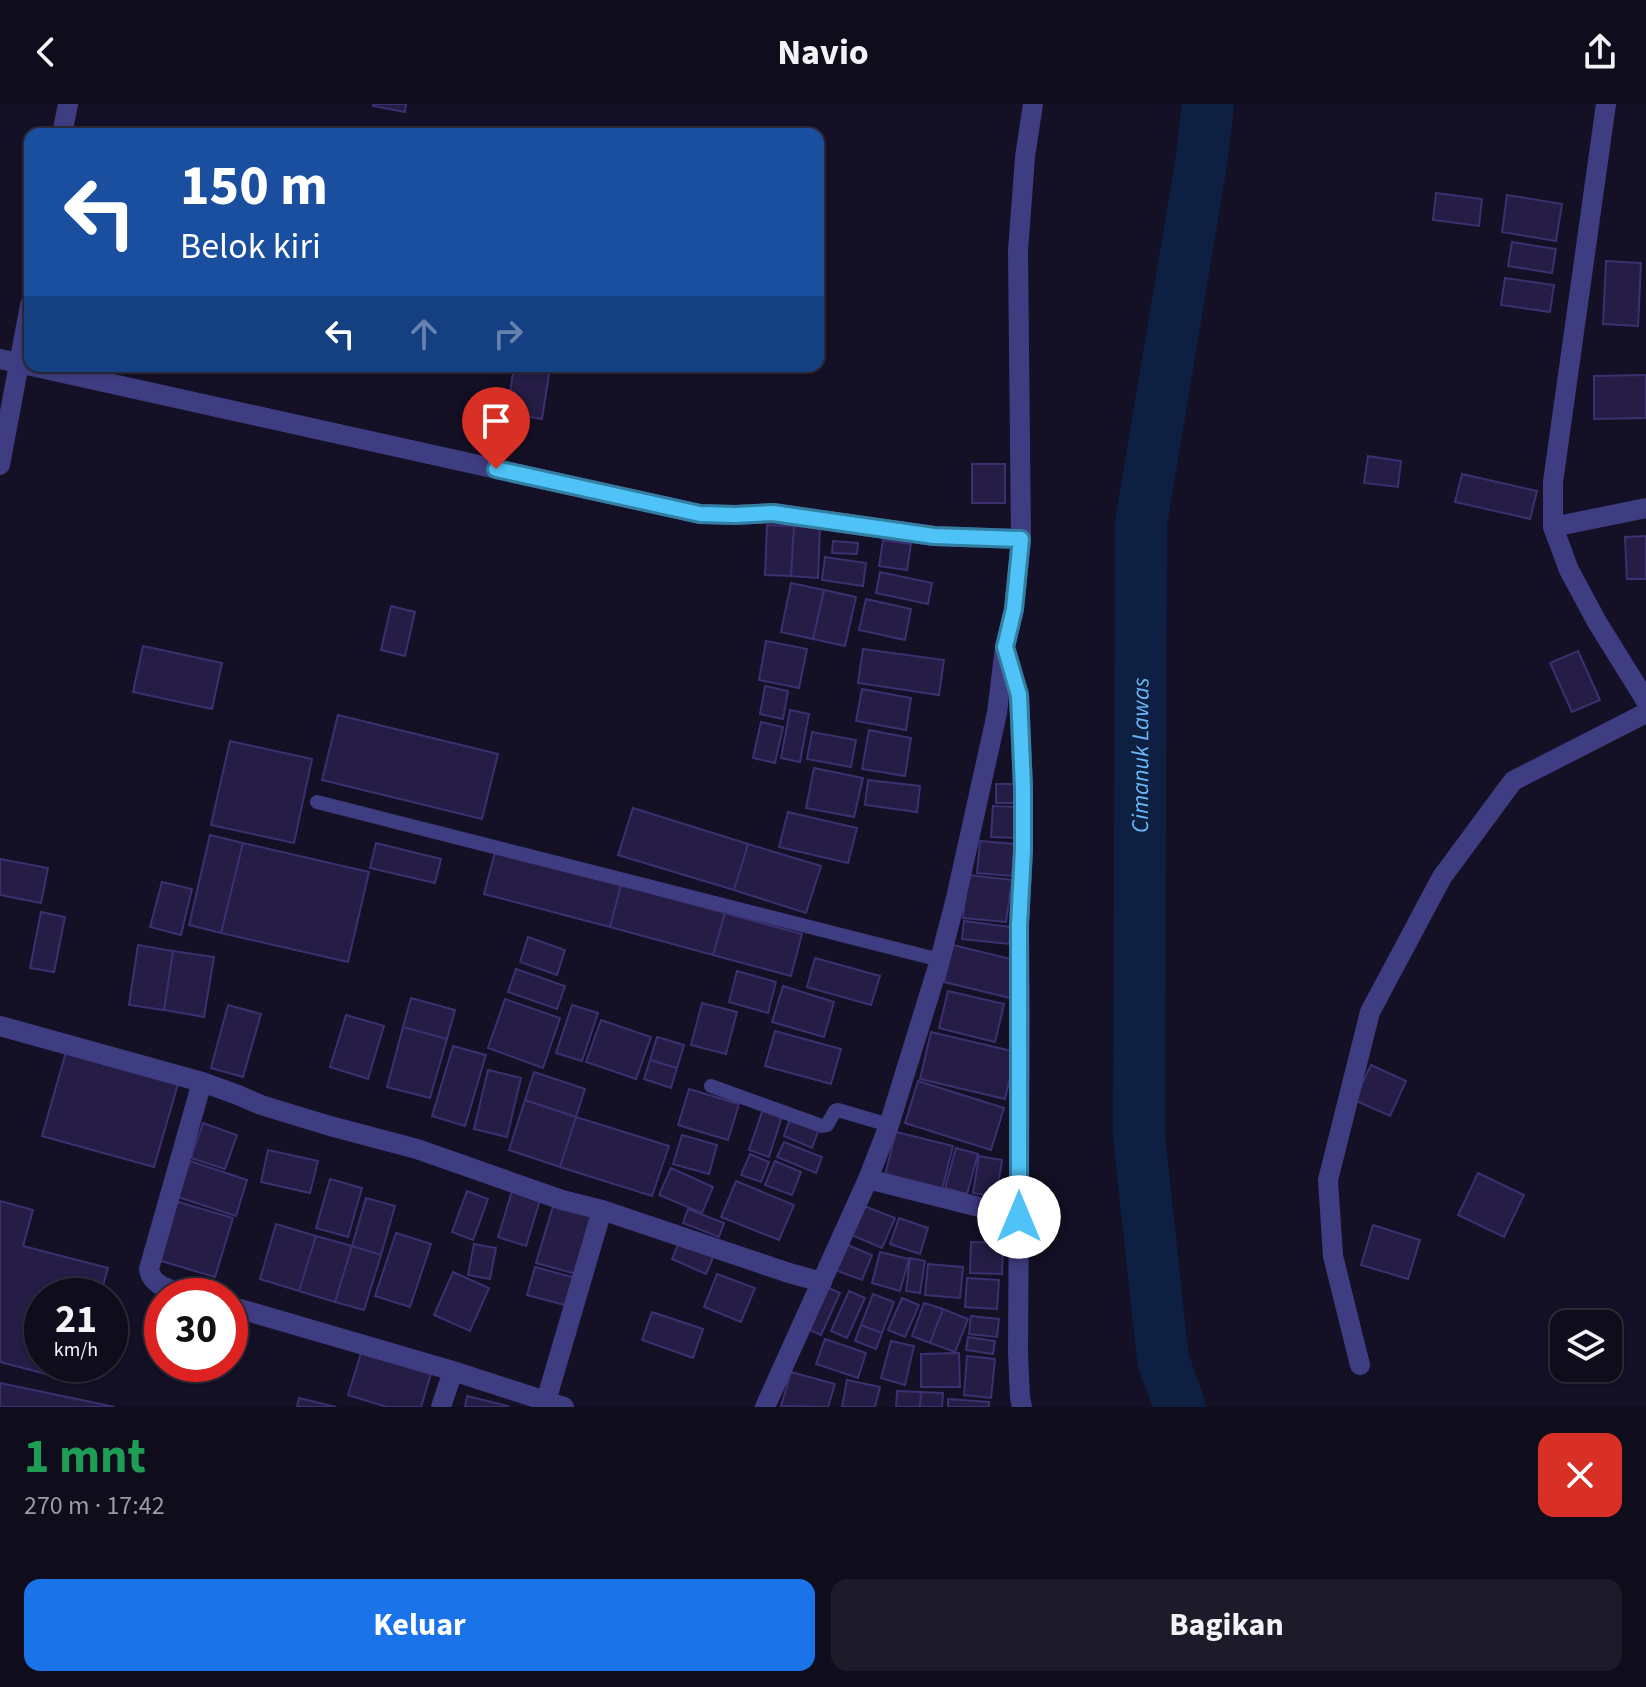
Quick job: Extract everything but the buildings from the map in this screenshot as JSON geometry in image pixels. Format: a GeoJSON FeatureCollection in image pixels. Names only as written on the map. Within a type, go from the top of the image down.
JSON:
{"type":"FeatureCollection","features":[{"type":"Feature","properties":{"kind":"street"},"geometry":{"type":"LineString","coordinates":[[63,128],[68,104]]}},
{"type":"Feature","properties":{"kind":"street"},"geometry":{"type":"LineString","coordinates":[[765,1407],[868,1179],[889,1125],[940,960],[997,713],[1005,647],[1014,609],[1021,539],[1018,251],[1025,157],[1033,104]]}},
{"type":"Feature","properties":{"kind":"street"},"geometry":{"type":"LineString","coordinates":[[1606,104],[1553,482],[1553,527],[1569,570],[1646,701]]}},
{"type":"Feature","properties":{"kind":"street"},"geometry":{"type":"LineString","coordinates":[[0,465],[10,362],[24,322]]}},
{"type":"Feature","properties":{"kind":"street"},"geometry":{"type":"LineString","coordinates":[[55,372],[700,514],[773,513],[934,536],[1021,539]]}},
{"type":"Feature","properties":{"kind":"street"},"geometry":{"type":"LineString","coordinates":[[1553,527],[1646,508]]}},
{"type":"Feature","properties":{"kind":"street"},"geometry":{"type":"LineString","coordinates":[[1005,647],[1019,695],[1023,788],[1019,925],[1018,1353],[1022,1407]]}},
{"type":"Feature","properties":{"kind":"street"},"geometry":{"type":"LineString","coordinates":[[1360,1365],[1333,1256],[1328,1180],[1370,1012],[1442,877],[1513,781],[1646,713]]}},
{"type":"Feature","properties":{"kind":"street"},"geometry":{"type":"LineString","coordinates":[[0,1026],[202,1082],[261,1105],[417,1149],[562,1200],[602,1210],[822,1282]]}},
{"type":"Feature","properties":{"kind":"street"},"geometry":{"type":"LineString","coordinates":[[151,1278],[149,1269],[202,1082]]}},
{"type":"Feature","properties":{"kind":"street"},"geometry":{"type":"LineString","coordinates":[[868,1179],[1019,1217]]}},
{"type":"Feature","properties":{"kind":"street"},"geometry":{"type":"LineString","coordinates":[[248,1311],[555,1404],[602,1210]]}},
{"type":"Feature","properties":{"kind":"street"},"geometry":{"type":"LineString","coordinates":[[441,1407],[453,1371]]}},
{"type":"Feature","properties":{"kind":"lane"},"geometry":{"type":"LineString","coordinates":[[317,802],[940,960]]}},
{"type":"Feature","properties":{"kind":"lane"},"geometry":{"type":"LineString","coordinates":[[711,1086],[822,1126],[827,1125],[835,1111],[845,1111],[889,1125]]}},
{"type":"Feature","properties":{"kind":"waterway","name":"Cimanuk Lawas"},"geometry":{"type":"LineString","coordinates":[[1180,1407],[1163,1360],[1139,1136],[1141,523],[1201,164],[1208,104]]}},
{"type":"Feature","properties":{"kind":"route"},"geometry":{"type":"LineString","coordinates":[[496,469],[700,514],[773,513],[934,536],[1021,539],[1014,609],[1005,647],[1019,695],[1023,788],[1019,925],[1019,1217]]}}]}
